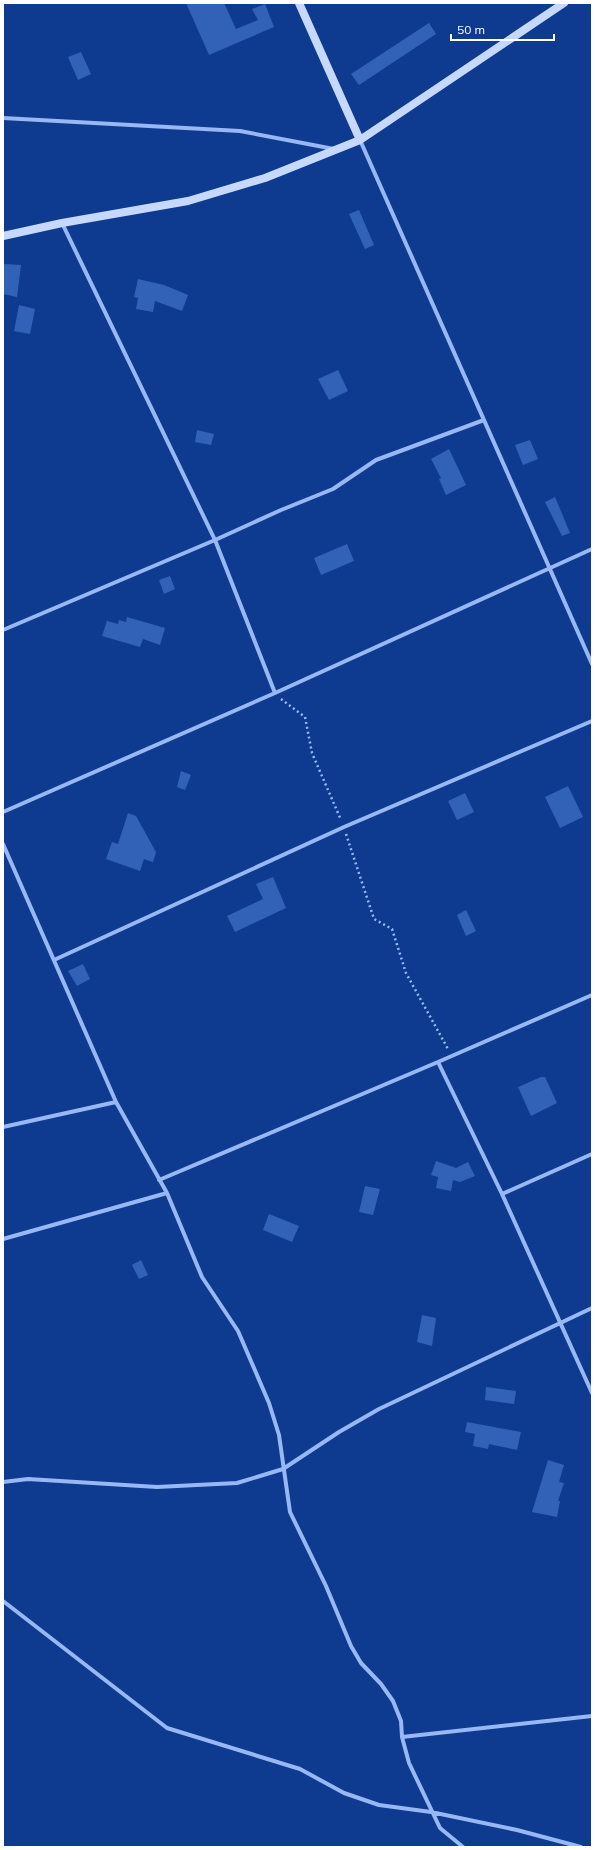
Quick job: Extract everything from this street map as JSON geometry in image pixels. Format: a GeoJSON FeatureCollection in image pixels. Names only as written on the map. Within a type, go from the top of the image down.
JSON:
{"type":"FeatureCollection","features":[{"type":"Feature","properties":{"kind":"street"},"geometry":{"type":"LineString","coordinates":[[299,3],[592,664]]}},
{"type":"Feature","properties":{"kind":"street"},"geometry":{"type":"LineString","coordinates":[[3,236],[62,223],[188,201],[265,178],[334,149],[360,140],[564,3]]}},
{"type":"Feature","properties":{"kind":"street"},"geometry":{"type":"LineString","coordinates":[[3,118],[240,131],[334,149]]}},
{"type":"Feature","properties":{"kind":"street"},"geometry":{"type":"LineString","coordinates":[[62,223],[215,540],[275,693]]}},
{"type":"Feature","properties":{"kind":"street"},"geometry":{"type":"LineString","coordinates":[[3,630],[333,489],[376,460],[484,420]]}},
{"type":"Feature","properties":{"kind":"street"},"geometry":{"type":"LineString","coordinates":[[3,812],[275,693],[549,567],[592,549]]}},
{"type":"Feature","properties":{"kind":"street"},"geometry":{"type":"LineString","coordinates":[[54,960],[344,827],[592,721]]}},
{"type":"Feature","properties":{"kind":"street"},"geometry":{"type":"LineString","coordinates":[[3,844],[116,1102],[166,1193],[202,1277],[238,1331],[269,1403],[279,1435],[290,1512],[326,1586],[350,1646],[361,1663],[381,1684],[393,1701],[401,1721],[402,1737],[409,1763],[431,1812],[440,1828],[463,1847]]}},
{"type":"Feature","properties":{"kind":"street"},"geometry":{"type":"LineString","coordinates":[[159,1180],[592,995]]}},
{"type":"Feature","properties":{"kind":"street"},"geometry":{"type":"LineString","coordinates":[[438,1062],[502,1194],[592,1393]]}},
{"type":"Feature","properties":{"kind":"street"},"geometry":{"type":"LineString","coordinates":[[3,1127],[116,1102]]}},
{"type":"Feature","properties":{"kind":"street"},"geometry":{"type":"LineString","coordinates":[[502,1194],[592,1154]]}},
{"type":"Feature","properties":{"kind":"street"},"geometry":{"type":"LineString","coordinates":[[3,1239],[166,1193]]}},
{"type":"Feature","properties":{"kind":"street"},"geometry":{"type":"LineString","coordinates":[[3,1482],[28,1479],[157,1487],[237,1483],[283,1469],[338,1432],[379,1409],[592,1308]]}},
{"type":"Feature","properties":{"kind":"street"},"geometry":{"type":"LineString","coordinates":[[3,1601],[167,1728],[300,1769],[344,1793],[379,1805],[431,1812],[517,1830],[581,1847]]}},
{"type":"Feature","properties":{"kind":"street"},"geometry":{"type":"LineString","coordinates":[[402,1737],[592,1716]]}},
{"type":"Feature","properties":{"kind":"path"},"geometry":{"type":"LineString","coordinates":[[275,693],[305,717],[312,753],[344,827],[374,919],[392,929],[406,973],[452,1056]]}},
{"type":"Feature","properties":{"kind":"building"},"geometry":{"type":"Polygon","coordinates":[[[186,3],[224,3],[236,29],[258,20],[252,9],[265,4],[274,27],[209,55],[186,3]]]}},
{"type":"Feature","properties":{"kind":"building"},"geometry":{"type":"Polygon","coordinates":[[[429,23],[436,34],[359,85],[351,74],[429,23]]]}},
{"type":"Feature","properties":{"kind":"building"},"geometry":{"type":"Polygon","coordinates":[[[81,52],[91,74],[78,80],[68,57],[81,52]]]}},
{"type":"Feature","properties":{"kind":"building"},"geometry":{"type":"Polygon","coordinates":[[[359,210],[374,245],[365,249],[349,214],[359,210]]]}},
{"type":"Feature","properties":{"kind":"building"},"geometry":{"type":"Polygon","coordinates":[[[4,264],[21,265],[17,297],[3,294],[4,264]]]}},
{"type":"Feature","properties":{"kind":"building"},"geometry":{"type":"Polygon","coordinates":[[[138,279],[164,285],[188,295],[182,311],[155,301],[153,312],[136,309],[138,298],[134,297],[138,279]]]}},
{"type":"Feature","properties":{"kind":"building"},"geometry":{"type":"Polygon","coordinates":[[[19,305],[35,309],[30,334],[14,331],[19,305]]]}},
{"type":"Feature","properties":{"kind":"building"},"geometry":{"type":"Polygon","coordinates":[[[338,370],[348,391],[329,400],[318,379],[338,370]]]}},
{"type":"Feature","properties":{"kind":"building"},"geometry":{"type":"Polygon","coordinates":[[[197,430],[214,434],[211,445],[195,442],[197,430]]]}},
{"type":"Feature","properties":{"kind":"building"},"geometry":{"type":"Polygon","coordinates":[[[530,440],[538,459],[523,465],[515,445],[530,440]]]}},
{"type":"Feature","properties":{"kind":"building"},"geometry":{"type":"Polygon","coordinates":[[[449,449],[466,485],[446,495],[439,479],[441,478],[431,459],[449,449]]]}},
{"type":"Feature","properties":{"kind":"building"},"geometry":{"type":"Polygon","coordinates":[[[555,497],[570,533],[562,536],[545,502],[555,497]]]}},
{"type":"Feature","properties":{"kind":"building"},"geometry":{"type":"Polygon","coordinates":[[[347,544],[354,561],[321,575],[314,558],[347,544]]]}},
{"type":"Feature","properties":{"kind":"building"},"geometry":{"type":"Polygon","coordinates":[[[170,576],[175,589],[164,594],[159,580],[170,576]]]}},
{"type":"Feature","properties":{"kind":"building"},"geometry":{"type":"Polygon","coordinates":[[[127,617],[165,628],[160,645],[143,639],[140,647],[102,636],[107,621],[118,624],[119,620],[126,622],[127,617]]]}},
{"type":"Feature","properties":{"kind":"building"},"geometry":{"type":"Polygon","coordinates":[[[181,771],[191,775],[185,790],[177,787],[181,771]]]}},
{"type":"Feature","properties":{"kind":"building"},"geometry":{"type":"Polygon","coordinates":[[[568,786],[583,817],[560,828],[545,797],[568,786]]]}},
{"type":"Feature","properties":{"kind":"building"},"geometry":{"type":"Polygon","coordinates":[[[465,793],[474,812],[457,820],[448,801],[465,793]]]}},
{"type":"Feature","properties":{"kind":"building"},"geometry":{"type":"Polygon","coordinates":[[[128,813],[136,816],[156,852],[153,862],[144,859],[140,871],[106,859],[112,842],[118,844],[128,813]]]}},
{"type":"Feature","properties":{"kind":"building"},"geometry":{"type":"Polygon","coordinates":[[[273,877],[286,908],[235,932],[227,916],[263,899],[256,884],[273,877]]]}},
{"type":"Feature","properties":{"kind":"building"},"geometry":{"type":"Polygon","coordinates":[[[466,910],[476,931],[466,936],[457,915],[466,910]]]}},
{"type":"Feature","properties":{"kind":"building"},"geometry":{"type":"Polygon","coordinates":[[[83,964],[90,979],[77,986],[68,971],[83,964]]]}},
{"type":"Feature","properties":{"kind":"building"},"geometry":{"type":"Polygon","coordinates":[[[541,1077],[545,1077],[557,1103],[531,1116],[518,1087],[541,1077]]]}},
{"type":"Feature","properties":{"kind":"building"},"geometry":{"type":"Polygon","coordinates":[[[436,1161],[456,1168],[468,1162],[475,1176],[460,1182],[453,1180],[451,1191],[436,1188],[438,1177],[431,1175],[436,1161]]]}},
{"type":"Feature","properties":{"kind":"building"},"geometry":{"type":"Polygon","coordinates":[[[365,1186],[380,1189],[373,1215],[359,1212],[365,1186]]]}},
{"type":"Feature","properties":{"kind":"building"},"geometry":{"type":"Polygon","coordinates":[[[269,1214],[299,1226],[292,1242],[263,1230],[269,1214]]]}},
{"type":"Feature","properties":{"kind":"building"},"geometry":{"type":"Polygon","coordinates":[[[141,1260],[148,1275],[139,1279],[132,1265],[141,1260]]]}},
{"type":"Feature","properties":{"kind":"building"},"geometry":{"type":"Polygon","coordinates":[[[422,1315],[436,1318],[432,1346],[417,1342],[422,1315]]]}},
{"type":"Feature","properties":{"kind":"building"},"geometry":{"type":"Polygon","coordinates":[[[486,1387],[516,1391],[514,1404],[485,1400],[486,1387]]]}},
{"type":"Feature","properties":{"kind":"building"},"geometry":{"type":"Polygon","coordinates":[[[467,1422],[521,1432],[517,1450],[489,1444],[488,1449],[473,1446],[475,1434],[465,1432],[467,1422]]]}},
{"type":"Feature","properties":{"kind":"building"},"geometry":{"type":"Polygon","coordinates":[[[548,1460],[564,1465],[559,1482],[564,1483],[558,1501],[560,1501],[557,1517],[532,1512],[548,1460]]]}}]}
